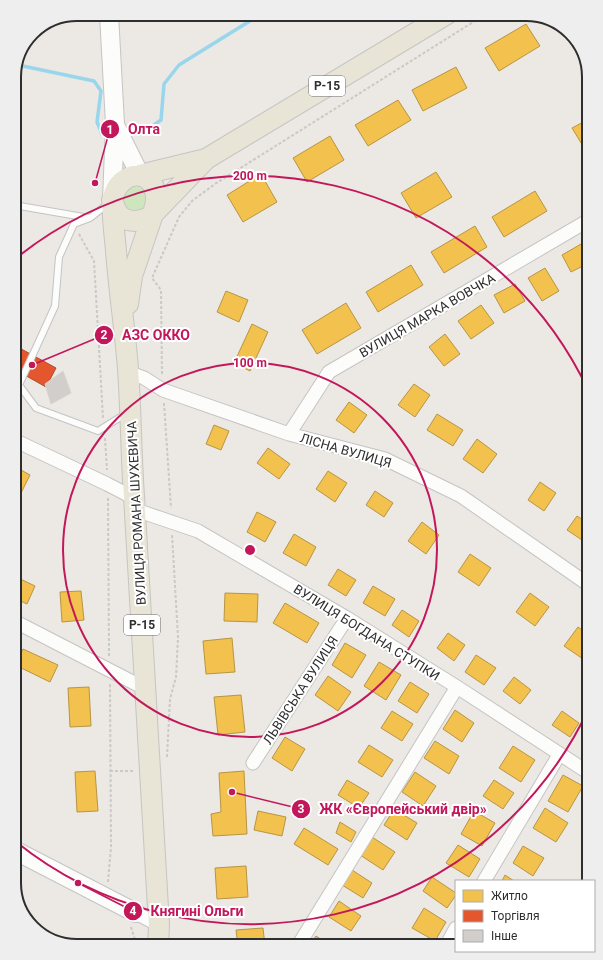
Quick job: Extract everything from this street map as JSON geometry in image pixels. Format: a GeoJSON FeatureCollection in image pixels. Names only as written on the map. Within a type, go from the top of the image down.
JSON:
{"type":"FeatureCollection","features":[{"type":"Feature","properties":{"kind":"main road"},"geometry":{"type":"LineString","coordinates":[[109,21],[115,124],[112,200]]}},
{"type":"Feature","properties":{"kind":"main road","name":"Р-15"},"geometry":{"type":"LineString","coordinates":[[206,159],[132,176],[124,180],[117,188],[112,200],[117,212],[126,219],[138,221],[144,220],[153,214],[206,159],[436,21]]}},
{"type":"Feature","properties":{"kind":"main road"},"geometry":{"type":"LineString","coordinates":[[115,124],[140,175]]}},
{"type":"Feature","properties":{"kind":"main road","name":"Р-15"},"geometry":{"type":"LineString","coordinates":[[125,324],[132,276],[153,214],[156,199],[155,190],[149,181],[140,175]]}},
{"type":"Feature","properties":{"kind":"main road","name":"ВУЛИЦЯ РОМАНА ШУХЕВИЧА"},"geometry":{"type":"LineString","coordinates":[[112,200],[118,282],[125,324],[159,925],[158,939]]}},
{"type":"Feature","properties":{"kind":"main road"},"geometry":{"type":"LineString","coordinates":[[21,854],[112,901],[133,919]]}},
{"type":"Feature","properties":{"kind":"street","name":"ВУЛИЦЯ МАРКА ВОВЧКА"},"geometry":{"type":"LineString","coordinates":[[289,434],[329,372],[582,224]]}},
{"type":"Feature","properties":{"kind":"street","name":"ЛІСНА ВУЛИЦЯ"},"geometry":{"type":"LineString","coordinates":[[128,372],[144,378],[163,390],[289,434],[385,459],[461,496],[582,580]]}},
{"type":"Feature","properties":{"kind":"street","name":"ВУЛИЦЯ БОГДАНА СТУПКИ"},"geometry":{"type":"LineString","coordinates":[[21,443],[107,484],[135,504],[171,521],[198,531],[347,618],[457,687],[582,769]]}},
{"type":"Feature","properties":{"kind":"street","name":"ЛЬВІВСЬКА ВУЛИЦЯ"},"geometry":{"type":"LineString","coordinates":[[253,763],[347,618]]}},
{"type":"Feature","properties":{"kind":"street"},"geometry":{"type":"LineString","coordinates":[[21,625],[146,689]]}},
{"type":"Feature","properties":{"kind":"street"},"geometry":{"type":"LineString","coordinates":[[302,939],[457,687]]}},
{"type":"Feature","properties":{"kind":"street"},"geometry":{"type":"LineString","coordinates":[[485,880],[560,754]]}},
{"type":"Feature","properties":{"kind":"street"},"geometry":{"type":"LineString","coordinates":[[133,919],[159,925]]}},
{"type":"Feature","properties":{"kind":"street"},"geometry":{"type":"LineString","coordinates":[[450,939],[455,930]]}},
{"type":"Feature","properties":{"kind":"lane"},"geometry":{"type":"LineString","coordinates":[[21,379],[55,306],[59,257],[74,224],[90,218],[112,200]]}},
{"type":"Feature","properties":{"kind":"lane"},"geometry":{"type":"LineString","coordinates":[[21,206],[90,218]]}},
{"type":"Feature","properties":{"kind":"lane"},"geometry":{"type":"LineString","coordinates":[[21,389],[36,408],[98,431],[130,411]]}},
{"type":"Feature","properties":{"kind":"path"},"geometry":{"type":"LineString","coordinates":[[166,759],[170,700],[176,677],[178,637],[163,390],[161,290],[152,278],[179,217],[192,201],[215,184],[475,21]]}},
{"type":"Feature","properties":{"kind":"path"},"geometry":{"type":"LineString","coordinates":[[74,224],[94,261],[103,420]]}},
{"type":"Feature","properties":{"kind":"path"},"geometry":{"type":"LineString","coordinates":[[104,436],[107,484],[110,670],[111,847],[107,884],[112,901]]}},
{"type":"Feature","properties":{"kind":"path"},"geometry":{"type":"LineString","coordinates":[[133,919],[136,939]]}},
{"type":"Feature","properties":{"kind":"green space"},"geometry":{"type":"Polygon","coordinates":[[[134,186],[142,188],[147,195],[147,207],[140,213],[122,208],[122,193],[134,186]]]}},
{"type":"Feature","properties":{"kind":"building: Житло"},"geometry":{"type":"Polygon","coordinates":[[[526,24],[540,46],[499,71],[485,48],[526,24]]]}},
{"type":"Feature","properties":{"kind":"building: Житло"},"geometry":{"type":"Polygon","coordinates":[[[456,67],[467,88],[423,111],[412,90],[456,67]]]}},
{"type":"Feature","properties":{"kind":"building: Житло"},"geometry":{"type":"Polygon","coordinates":[[[398,100],[411,120],[368,146],[355,125],[398,100]]]}},
{"type":"Feature","properties":{"kind":"building: Житло"},"geometry":{"type":"Polygon","coordinates":[[[582,123],[582,144],[572,128],[582,123]]]}},
{"type":"Feature","properties":{"kind":"building: Житло"},"geometry":{"type":"Polygon","coordinates":[[[330,136],[344,160],[307,182],[293,158],[330,136]]]}},
{"type":"Feature","properties":{"kind":"building: Житло"},"geometry":{"type":"Polygon","coordinates":[[[436,172],[452,197],[416,218],[401,193],[436,172]]]}},
{"type":"Feature","properties":{"kind":"building: Житло"},"geometry":{"type":"Polygon","coordinates":[[[261,174],[277,202],[243,222],[227,195],[261,174]]]}},
{"type":"Feature","properties":{"kind":"building: Житло"},"geometry":{"type":"Polygon","coordinates":[[[535,191],[547,211],[504,237],[492,217],[535,191]]]}},
{"type":"Feature","properties":{"kind":"building: Житло"},"geometry":{"type":"Polygon","coordinates":[[[475,226],[487,247],[444,273],[431,252],[475,226]]]}},
{"type":"Feature","properties":{"kind":"building: Житло"},"geometry":{"type":"Polygon","coordinates":[[[581,244],[582,266],[571,272],[562,255],[581,244]]]}},
{"type":"Feature","properties":{"kind":"building: Житло"},"geometry":{"type":"Polygon","coordinates":[[[411,265],[423,285],[378,312],[366,292],[411,265]]]}},
{"type":"Feature","properties":{"kind":"building: Житло"},"geometry":{"type":"Polygon","coordinates":[[[545,268],[559,291],[542,301],[528,278],[545,268]]]}},
{"type":"Feature","properties":{"kind":"building: Житло"},"geometry":{"type":"Polygon","coordinates":[[[515,284],[525,301],[504,313],[494,295],[515,284]]]}},
{"type":"Feature","properties":{"kind":"building: Житло"},"geometry":{"type":"Polygon","coordinates":[[[226,291],[248,300],[239,322],[217,312],[226,291]]]}},
{"type":"Feature","properties":{"kind":"building: Житло"},"geometry":{"type":"Polygon","coordinates":[[[346,303],[361,328],[317,354],[302,330],[346,303]]]}},
{"type":"Feature","properties":{"kind":"building: Житло"},"geometry":{"type":"Polygon","coordinates":[[[481,305],[494,323],[471,339],[458,321],[481,305]]]}},
{"type":"Feature","properties":{"kind":"building: Житло"},"geometry":{"type":"Polygon","coordinates":[[[252,324],[268,332],[250,371],[234,363],[252,324]]]}},
{"type":"Feature","properties":{"kind":"building: Житло"},"geometry":{"type":"Polygon","coordinates":[[[445,334],[460,354],[444,366],[429,347],[445,334]]]}},
{"type":"Feature","properties":{"kind":"building: Житло"},"geometry":{"type":"Polygon","coordinates":[[[414,384],[430,395],[415,417],[398,405],[414,384]]]}},
{"type":"Feature","properties":{"kind":"building: Житло"},"geometry":{"type":"Polygon","coordinates":[[[349,402],[367,415],[354,433],[336,420],[349,402]]]}},
{"type":"Feature","properties":{"kind":"building: Житло"},"geometry":{"type":"Polygon","coordinates":[[[437,414],[463,430],[453,446],[427,430],[437,414]]]}},
{"type":"Feature","properties":{"kind":"building: Житло"},"geometry":{"type":"Polygon","coordinates":[[[214,425],[229,431],[221,450],[206,444],[214,425]]]}},
{"type":"Feature","properties":{"kind":"building: Житло"},"geometry":{"type":"Polygon","coordinates":[[[477,439],[497,454],[483,473],[463,459],[477,439]]]}},
{"type":"Feature","properties":{"kind":"building: Житло"},"geometry":{"type":"Polygon","coordinates":[[[268,448],[290,464],[279,479],[257,463],[268,448]]]}},
{"type":"Feature","properties":{"kind":"building: Житло"},"geometry":{"type":"Polygon","coordinates":[[[21,470],[30,475],[21,493],[21,470]]]}},
{"type":"Feature","properties":{"kind":"building: Житло"},"geometry":{"type":"Polygon","coordinates":[[[328,471],[347,483],[335,502],[316,489],[328,471]]]}},
{"type":"Feature","properties":{"kind":"building: Житло"},"geometry":{"type":"Polygon","coordinates":[[[540,482],[556,493],[544,511],[528,500],[540,482]]]}},
{"type":"Feature","properties":{"kind":"building: Житло"},"geometry":{"type":"Polygon","coordinates":[[[375,491],[393,503],[384,517],[366,505],[375,491]]]}},
{"type":"Feature","properties":{"kind":"building: Житло"},"geometry":{"type":"Polygon","coordinates":[[[257,512],[276,522],[265,542],[247,532],[257,512]]]}},
{"type":"Feature","properties":{"kind":"building: Житло"},"geometry":{"type":"Polygon","coordinates":[[[577,516],[582,519],[582,540],[567,530],[577,516]]]}},
{"type":"Feature","properties":{"kind":"building: Житло"},"geometry":{"type":"Polygon","coordinates":[[[422,522],[439,535],[426,554],[408,541],[422,522]]]}},
{"type":"Feature","properties":{"kind":"building: Житло"},"geometry":{"type":"Polygon","coordinates":[[[294,534],[316,547],[306,566],[283,553],[294,534]]]}},
{"type":"Feature","properties":{"kind":"building: Житло"},"geometry":{"type":"Polygon","coordinates":[[[470,554],[491,568],[479,586],[458,572],[470,554]]]}},
{"type":"Feature","properties":{"kind":"building: Житло"},"geometry":{"type":"Polygon","coordinates":[[[338,569],[356,580],[346,596],[328,585],[338,569]]]}},
{"type":"Feature","properties":{"kind":"building: Житло"},"geometry":{"type":"Polygon","coordinates":[[[21,579],[35,586],[27,604],[21,601],[21,579]]]}},
{"type":"Feature","properties":{"kind":"building: Житло"},"geometry":{"type":"Polygon","coordinates":[[[373,586],[395,599],[385,616],[363,603],[373,586]]]}},
{"type":"Feature","properties":{"kind":"building: Житло"},"geometry":{"type":"Polygon","coordinates":[[[81,591],[84,620],[62,622],[60,592],[81,591]]]}},
{"type":"Feature","properties":{"kind":"building: Житло"},"geometry":{"type":"Polygon","coordinates":[[[225,593],[258,594],[257,622],[224,621],[225,593]]]}},
{"type":"Feature","properties":{"kind":"building: Житло"},"geometry":{"type":"Polygon","coordinates":[[[530,593],[549,607],[535,626],[516,612],[530,593]]]}},
{"type":"Feature","properties":{"kind":"building: Житло"},"geometry":{"type":"Polygon","coordinates":[[[285,603],[319,623],[307,643],[273,623],[285,603]]]}},
{"type":"Feature","properties":{"kind":"building: Житло"},"geometry":{"type":"Polygon","coordinates":[[[402,610],[419,621],[409,637],[392,625],[402,610]]]}},
{"type":"Feature","properties":{"kind":"building: Житло"},"geometry":{"type":"Polygon","coordinates":[[[578,627],[582,630],[582,658],[564,646],[578,627]]]}},
{"type":"Feature","properties":{"kind":"building: Житло"},"geometry":{"type":"Polygon","coordinates":[[[448,633],[465,645],[454,661],[437,648],[448,633]]]}},
{"type":"Feature","properties":{"kind":"building: Житло"},"geometry":{"type":"Polygon","coordinates":[[[232,638],[235,672],[206,674],[203,641],[232,638]]]}},
{"type":"Feature","properties":{"kind":"building: Житло"},"geometry":{"type":"Polygon","coordinates":[[[345,643],[366,655],[352,678],[332,665],[345,643]]]}},
{"type":"Feature","properties":{"kind":"building: Житло"},"geometry":{"type":"Polygon","coordinates":[[[23,649],[58,665],[50,682],[21,668],[21,653],[23,649]]]}},
{"type":"Feature","properties":{"kind":"building: Житло"},"geometry":{"type":"Polygon","coordinates":[[[476,655],[496,668],[484,685],[465,672],[476,655]]]}},
{"type":"Feature","properties":{"kind":"building: Житло"},"geometry":{"type":"Polygon","coordinates":[[[379,662],[401,675],[386,700],[364,686],[379,662]]]}},
{"type":"Feature","properties":{"kind":"building: Житло"},"geometry":{"type":"Polygon","coordinates":[[[328,676],[351,692],[338,711],[315,695],[328,676]]]}},
{"type":"Feature","properties":{"kind":"building: Житло"},"geometry":{"type":"Polygon","coordinates":[[[514,677],[531,690],[520,704],[503,691],[514,677]]]}},
{"type":"Feature","properties":{"kind":"building: Житло"},"geometry":{"type":"Polygon","coordinates":[[[410,682],[429,694],[417,713],[398,701],[410,682]]]}},
{"type":"Feature","properties":{"kind":"building: Житло"},"geometry":{"type":"Polygon","coordinates":[[[89,687],[91,726],[70,727],[68,688],[89,687]]]}},
{"type":"Feature","properties":{"kind":"building: Житло"},"geometry":{"type":"Polygon","coordinates":[[[241,695],[245,732],[218,735],[214,697],[241,695]]]}},
{"type":"Feature","properties":{"kind":"building: Житло"},"geometry":{"type":"Polygon","coordinates":[[[455,710],[474,723],[462,742],[443,729],[455,710]]]}},
{"type":"Feature","properties":{"kind":"building: Житло"},"geometry":{"type":"Polygon","coordinates":[[[392,711],[413,724],[402,741],[381,728],[392,711]]]}},
{"type":"Feature","properties":{"kind":"building: Житло"},"geometry":{"type":"Polygon","coordinates":[[[562,711],[579,723],[570,737],[552,725],[562,711]]]}},
{"type":"Feature","properties":{"kind":"building: Житло"},"geometry":{"type":"Polygon","coordinates":[[[285,737],[305,749],[292,771],[272,758],[285,737]]]}},
{"type":"Feature","properties":{"kind":"building: Житло"},"geometry":{"type":"Polygon","coordinates":[[[435,741],[459,756],[449,774],[424,758],[435,741]]]}},
{"type":"Feature","properties":{"kind":"building: Житло"},"geometry":{"type":"Polygon","coordinates":[[[369,745],[393,760],[382,777],[358,762],[369,745]]]}},
{"type":"Feature","properties":{"kind":"building: Житло"},"geometry":{"type":"Polygon","coordinates":[[[513,746],[535,760],[521,782],[499,768],[513,746]]]}},
{"type":"Feature","properties":{"kind":"building: Житло"},"geometry":{"type":"Polygon","coordinates":[[[95,771],[98,811],[77,812],[75,772],[95,771]]]}},
{"type":"Feature","properties":{"kind":"building: Житло"},"geometry":{"type":"Polygon","coordinates":[[[244,771],[247,834],[213,836],[211,814],[221,812],[219,773],[244,771]]]}},
{"type":"Feature","properties":{"kind":"building: Житло"},"geometry":{"type":"Polygon","coordinates":[[[415,772],[436,786],[423,806],[402,792],[415,772]]]}},
{"type":"Feature","properties":{"kind":"building: Житло"},"geometry":{"type":"Polygon","coordinates":[[[563,775],[582,785],[568,812],[548,801],[563,775]]]}},
{"type":"Feature","properties":{"kind":"building: Житло"},"geometry":{"type":"Polygon","coordinates":[[[347,780],[369,793],[359,808],[338,795],[347,780]]]}},
{"type":"Feature","properties":{"kind":"building: Житло"},"geometry":{"type":"Polygon","coordinates":[[[494,780],[514,793],[503,809],[483,796],[494,780]]]}},
{"type":"Feature","properties":{"kind":"building: Житло"},"geometry":{"type":"Polygon","coordinates":[[[545,808],[568,823],[556,842],[533,828],[545,808]]]}},
{"type":"Feature","properties":{"kind":"building: Житло"},"geometry":{"type":"Polygon","coordinates":[[[394,809],[417,823],[407,840],[384,825],[394,809]]]}},
{"type":"Feature","properties":{"kind":"building: Житло"},"geometry":{"type":"Polygon","coordinates":[[[258,811],[286,817],[282,836],[254,830],[258,811]]]}},
{"type":"Feature","properties":{"kind":"building: Житло"},"geometry":{"type":"Polygon","coordinates":[[[474,811],[495,823],[482,846],[461,834],[474,811]]]}},
{"type":"Feature","properties":{"kind":"building: Житло"},"geometry":{"type":"Polygon","coordinates":[[[340,822],[356,832],[351,842],[336,833],[340,822]]]}},
{"type":"Feature","properties":{"kind":"building: Житло"},"geometry":{"type":"Polygon","coordinates":[[[304,828],[338,849],[328,865],[294,844],[304,828]]]}},
{"type":"Feature","properties":{"kind":"building: Житло"},"geometry":{"type":"Polygon","coordinates":[[[372,837],[395,852],[383,870],[360,855],[372,837]]]}},
{"type":"Feature","properties":{"kind":"building: Житло"},"geometry":{"type":"Polygon","coordinates":[[[458,845],[480,859],[469,877],[446,863],[458,845]]]}},
{"type":"Feature","properties":{"kind":"building: Житло"},"geometry":{"type":"Polygon","coordinates":[[[523,846],[544,858],[533,876],[513,863],[523,846]]]}},
{"type":"Feature","properties":{"kind":"building: Житло"},"geometry":{"type":"Polygon","coordinates":[[[246,866],[248,897],[217,899],[215,868],[246,866]]]}},
{"type":"Feature","properties":{"kind":"building: Житло"},"geometry":{"type":"Polygon","coordinates":[[[352,870],[372,883],[363,898],[342,885],[352,870]]]}},
{"type":"Feature","properties":{"kind":"building: Житло"},"geometry":{"type":"Polygon","coordinates":[[[505,875],[512,880],[502,880],[505,875]]]}},
{"type":"Feature","properties":{"kind":"building: Житло"},"geometry":{"type":"Polygon","coordinates":[[[432,877],[455,892],[455,896],[447,908],[423,891],[432,877]]]}},
{"type":"Feature","properties":{"kind":"building: Житло"},"geometry":{"type":"Polygon","coordinates":[[[339,901],[361,916],[351,931],[329,917],[339,901]]]}},
{"type":"Feature","properties":{"kind":"building: Житло"},"geometry":{"type":"Polygon","coordinates":[[[424,908],[446,922],[436,939],[431,939],[412,928],[424,908]]]}},
{"type":"Feature","properties":{"kind":"building: Житло"},"geometry":{"type":"Polygon","coordinates":[[[263,928],[264,939],[237,939],[236,930],[263,928]]]}},
{"type":"Feature","properties":{"kind":"building: Торгівля"},"geometry":{"type":"Polygon","coordinates":[[[21,349],[56,368],[46,387],[21,373],[21,349]]]}},
{"type":"Feature","properties":{"kind":"building: Інше"},"geometry":{"type":"Polygon","coordinates":[[[63,371],[71,393],[51,404],[45,384],[63,371]]]}},
{"type":"Feature","properties":{"kind":"waterway"},"geometry":{"type":"LineString","coordinates":[[127,134],[141,134],[161,120],[164,84],[179,65],[250,21]]}},
{"type":"Feature","properties":{"kind":"waterway"},"geometry":{"type":"LineString","coordinates":[[22,66],[94,81],[101,91],[97,122],[102,134],[110,134]]}},
{"type":"Feature","properties":{"kind":"place","name":"Олта"},"geometry":{"type":"Point","coordinates":[95,183]}},
{"type":"Feature","properties":{"kind":"place","name":"АЗС ОККО"},"geometry":{"type":"Point","coordinates":[32,365]}},
{"type":"Feature","properties":{"kind":"place","name":"ЖК «Європейський двір»"},"geometry":{"type":"Point","coordinates":[232,792]}},
{"type":"Feature","properties":{"kind":"place","name":"Княгині Ольги"},"geometry":{"type":"Point","coordinates":[78,883]}}]}
